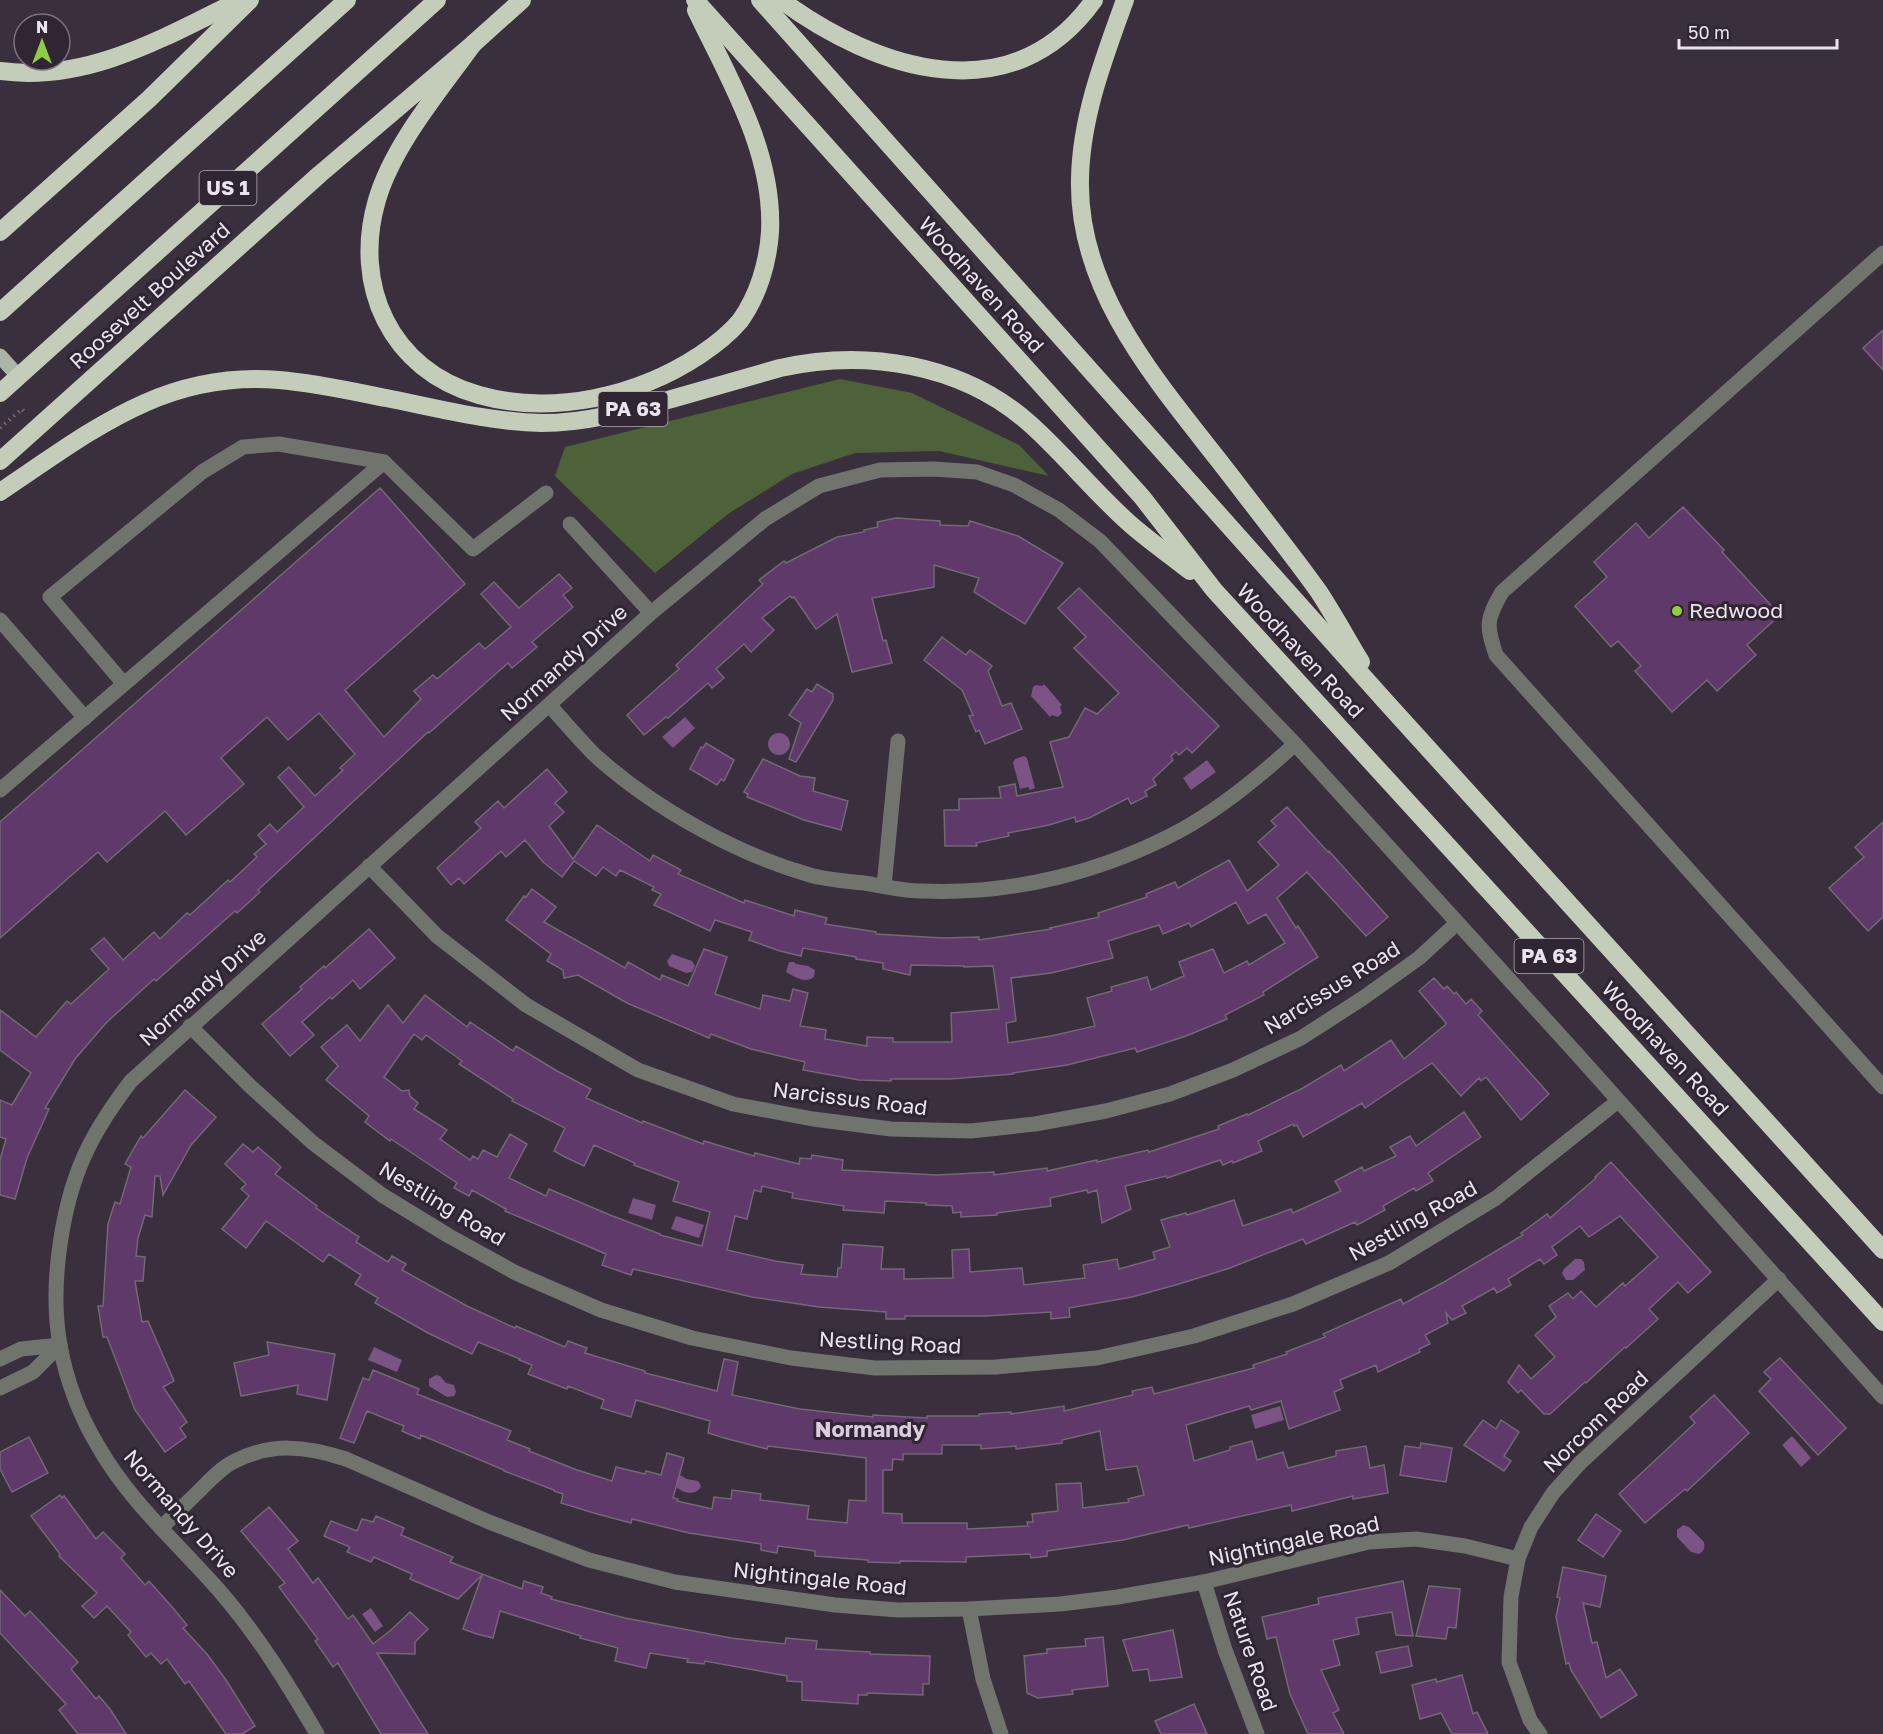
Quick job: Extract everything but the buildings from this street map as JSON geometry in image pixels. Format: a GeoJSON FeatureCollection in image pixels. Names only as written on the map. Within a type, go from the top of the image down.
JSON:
{"type":"FeatureCollection","features":[{"type":"Feature","properties":{"kind":"highway"},"geometry":{"type":"LineString","coordinates":[[0,71],[50,72],[78,68],[109,59],[160,39],[240,0]]}},
{"type":"Feature","properties":{"kind":"highway"},"geometry":{"type":"LineString","coordinates":[[0,232],[149,99],[250,0]]}},
{"type":"Feature","properties":{"kind":"highway","name":"US 1"},"geometry":{"type":"LineString","coordinates":[[0,312],[347,0]]}},
{"type":"Feature","properties":{"kind":"highway","name":"Roosevelt Boulevard"},"geometry":{"type":"LineString","coordinates":[[0,393],[437,0]]}},
{"type":"Feature","properties":{"kind":"highway","name":"Roosevelt Boulevard"},"geometry":{"type":"LineString","coordinates":[[0,461],[320,174],[522,0]]}},
{"type":"Feature","properties":{"kind":"highway"},"geometry":{"type":"LineString","coordinates":[[473,44],[412,130],[385,178],[377,200],[370,241],[371,281],[376,300],[383,319],[407,351],[440,378],[458,388],[487,397],[519,402],[543,403],[591,399],[648,383],[709,349],[738,323],[748,309],[763,272],[770,232],[761,160],[753,130],[693,0]]}},
{"type":"Feature","properties":{"kind":"highway","name":"Woodhaven Road"},"geometry":{"type":"LineString","coordinates":[[693,0],[1142,497],[1214,590],[1883,1322]]}},
{"type":"Feature","properties":{"kind":"highway","name":"Woodhaven Road"},"geometry":{"type":"LineString","coordinates":[[760,0],[1386,702],[1883,1250]]}},
{"type":"Feature","properties":{"kind":"highway"},"geometry":{"type":"LineString","coordinates":[[781,0],[844,40],[883,56],[920,66],[968,71],[991,69],[1013,63],[1054,43],[1070,29],[1094,0]]}},
{"type":"Feature","properties":{"kind":"highway"},"geometry":{"type":"LineString","coordinates":[[1125,0],[1092,95],[1084,132],[1080,180],[1084,230],[1104,291],[1116,317],[1149,369],[1319,593],[1386,702]]}},
{"type":"Feature","properties":{"kind":"highway"},"geometry":{"type":"LineString","coordinates":[[0,216],[33,202]]}},
{"type":"Feature","properties":{"kind":"highway","name":"PA 63"},"geometry":{"type":"LineString","coordinates":[[0,492],[114,416],[161,396],[210,383],[256,379],[300,382],[493,419],[543,423],[620,413],[802,363],[847,359],[885,361],[941,374],[993,397],[1028,422],[1128,523],[1214,590]]}},
{"type":"Feature","properties":{"kind":"main road"},"geometry":{"type":"LineString","coordinates":[[0,356],[18,376]]}},
{"type":"Feature","properties":{"kind":"street"},"geometry":{"type":"LineString","coordinates":[[1883,254],[1502,592],[1492,610],[1488,631],[1496,655],[1883,1088]]}},
{"type":"Feature","properties":{"kind":"street"},"geometry":{"type":"LineString","coordinates":[[124,684],[50,597],[202,472],[243,447],[279,444],[384,462],[473,549],[546,493]]}},
{"type":"Feature","properties":{"kind":"street"},"geometry":{"type":"LineString","coordinates":[[0,790],[384,462]]}},
{"type":"Feature","properties":{"kind":"street","name":"Normandy Drive"},"geometry":{"type":"LineString","coordinates":[[317,1734],[269,1658],[224,1597],[128,1492],[98,1447],[71,1386],[60,1345],[56,1310],[57,1272],[62,1232],[70,1192],[88,1148],[106,1115],[131,1082],[190,1026],[651,613],[765,519],[819,486],[880,470],[934,469],[977,472],[1014,484],[1059,510],[1100,541],[1294,744]]}},
{"type":"Feature","properties":{"kind":"street"},"geometry":{"type":"LineString","coordinates":[[570,524],[651,613]]}},
{"type":"Feature","properties":{"kind":"street"},"geometry":{"type":"LineString","coordinates":[[0,620],[85,718]]}},
{"type":"Feature","properties":{"kind":"street"},"geometry":{"type":"LineString","coordinates":[[549,705],[598,757],[664,808],[739,850],[812,876],[921,891],[978,891],[1017,886],[1070,874],[1140,850],[1184,828],[1244,789],[1294,744],[1779,1279],[1883,1397]]}},
{"type":"Feature","properties":{"kind":"street"},"geometry":{"type":"LineString","coordinates":[[884,886],[898,741]]}},
{"type":"Feature","properties":{"kind":"street","name":"Narcissus Road"},"geometry":{"type":"LineString","coordinates":[[369,866],[438,936],[526,1005],[638,1070],[733,1104],[813,1119],[891,1129],[971,1131],[1035,1124],[1106,1111],[1170,1094],[1233,1070],[1301,1038],[1419,958],[1457,923]]}},
{"type":"Feature","properties":{"kind":"street","name":"Nestling Road"},"geometry":{"type":"LineString","coordinates":[[190,1026],[250,1086],[313,1143],[382,1195],[516,1273],[601,1310],[692,1338],[791,1358],[875,1368],[996,1367],[1097,1358],[1194,1336],[1293,1304],[1389,1263],[1496,1198],[1618,1101]]}},
{"type":"Feature","properties":{"kind":"street","name":"Norcom Road"},"geometry":{"type":"LineString","coordinates":[[1540,1734],[1530,1720],[1509,1662],[1511,1597],[1518,1559],[1531,1527],[1547,1502],[1580,1463],[1779,1279]]}},
{"type":"Feature","properties":{"kind":"street"},"geometry":{"type":"LineString","coordinates":[[0,1359],[21,1349],[60,1345]]}},
{"type":"Feature","properties":{"kind":"street"},"geometry":{"type":"LineString","coordinates":[[0,1388],[33,1372],[60,1345]]}},
{"type":"Feature","properties":{"kind":"street","name":"Nightingale Road"},"geometry":{"type":"LineString","coordinates":[[161,1528],[232,1462],[250,1454],[278,1447],[302,1448],[345,1459],[489,1522],[589,1560],[675,1582],[835,1605],[898,1610],[969,1609],[1071,1603],[1204,1582],[1369,1542],[1416,1539],[1466,1546],[1518,1559]]}},
{"type":"Feature","properties":{"kind":"street","name":"Nature Road"},"geometry":{"type":"LineString","coordinates":[[1204,1582],[1225,1650],[1257,1734]]}},
{"type":"Feature","properties":{"kind":"street"},"geometry":{"type":"LineString","coordinates":[[969,1609],[983,1679],[1001,1734]]}},
{"type":"Feature","properties":{"kind":"path"},"geometry":{"type":"LineString","coordinates":[[0,428],[22,409],[28,415]]}},
{"type":"Feature","properties":{"kind":"green space"},"geometry":{"type":"Polygon","coordinates":[[[840,379],[912,393],[1019,445],[1049,476],[939,451],[855,453],[792,474],[728,514],[655,573],[555,476],[565,447],[840,379]]]}},
{"type":"Feature","properties":{"kind":"shaded area"},"geometry":{"type":"Polygon","coordinates":[[[1044,684],[1062,705],[1060,707],[1062,713],[1058,717],[1052,715],[1050,717],[1031,696],[1033,687],[1044,684]]]}},
{"type":"Feature","properties":{"kind":"shaded area"},"geometry":{"type":"Polygon","coordinates":[[[685,717],[695,728],[673,748],[662,737],[685,717]]]}},
{"type":"Feature","properties":{"kind":"shaded area"},"geometry":{"type":"Polygon","coordinates":[[[775,733],[783,733],[790,740],[790,748],[783,755],[775,755],[768,748],[768,740],[775,733]]]}},
{"type":"Feature","properties":{"kind":"shaded area"},"geometry":{"type":"Polygon","coordinates":[[[1024,756],[1027,758],[1035,788],[1030,790],[1028,787],[1020,789],[1013,763],[1015,759],[1024,756]]]}},
{"type":"Feature","properties":{"kind":"shaded area"},"geometry":{"type":"Polygon","coordinates":[[[1207,760],[1216,772],[1191,790],[1183,778],[1207,760]]]}},
{"type":"Feature","properties":{"kind":"shaded area"},"geometry":{"type":"Polygon","coordinates":[[[672,954],[692,961],[695,966],[692,972],[686,973],[669,966],[667,961],[672,954]]]}},
{"type":"Feature","properties":{"kind":"shaded area"},"geometry":{"type":"Polygon","coordinates":[[[789,962],[815,970],[814,977],[804,980],[786,972],[789,962]]]}},
{"type":"Feature","properties":{"kind":"shaded area"},"geometry":{"type":"Polygon","coordinates":[[[633,1198],[656,1205],[652,1220],[628,1213],[633,1198]]]}},
{"type":"Feature","properties":{"kind":"shaded area"},"geometry":{"type":"Polygon","coordinates":[[[676,1216],[704,1225],[699,1238],[671,1229],[676,1216]]]}},
{"type":"Feature","properties":{"kind":"shaded area"},"geometry":{"type":"Polygon","coordinates":[[[1575,1259],[1581,1259],[1584,1262],[1585,1270],[1573,1280],[1566,1280],[1562,1273],[1575,1259]]]}},
{"type":"Feature","properties":{"kind":"shaded area"},"geometry":{"type":"Polygon","coordinates":[[[374,1347],[402,1360],[397,1372],[368,1360],[374,1347]]]}},
{"type":"Feature","properties":{"kind":"shaded area"},"geometry":{"type":"Polygon","coordinates":[[[436,1375],[446,1383],[454,1385],[456,1392],[454,1396],[447,1397],[429,1386],[429,1379],[436,1375]]]}},
{"type":"Feature","properties":{"kind":"shaded area"},"geometry":{"type":"Polygon","coordinates":[[[1280,1406],[1284,1420],[1255,1429],[1251,1415],[1280,1406]]]}},
{"type":"Feature","properties":{"kind":"shaded area"},"geometry":{"type":"Polygon","coordinates":[[[1792,1436],[1811,1458],[1801,1467],[1782,1445],[1792,1436]]]}},
{"type":"Feature","properties":{"kind":"shaded area"},"geometry":{"type":"Polygon","coordinates":[[[678,1474],[698,1481],[701,1486],[693,1493],[682,1491],[676,1487],[678,1474]]]}},
{"type":"Feature","properties":{"kind":"shaded area"},"geometry":{"type":"Polygon","coordinates":[[[1683,1525],[1689,1527],[1704,1542],[1704,1549],[1699,1554],[1691,1552],[1677,1537],[1677,1530],[1683,1525]]]}},
{"type":"Feature","properties":{"kind":"shaded area"},"geometry":{"type":"Polygon","coordinates":[[[371,1608],[383,1626],[375,1632],[362,1614],[371,1608]]]}},
{"type":"Feature","properties":{"kind":"place","name":"Redwood"},"geometry":{"type":"Point","coordinates":[1677,611]}},
{"type":"Feature","properties":{"kind":"district","name":"Normandy"},"geometry":{"type":"Point","coordinates":[870,1429]}}]}
